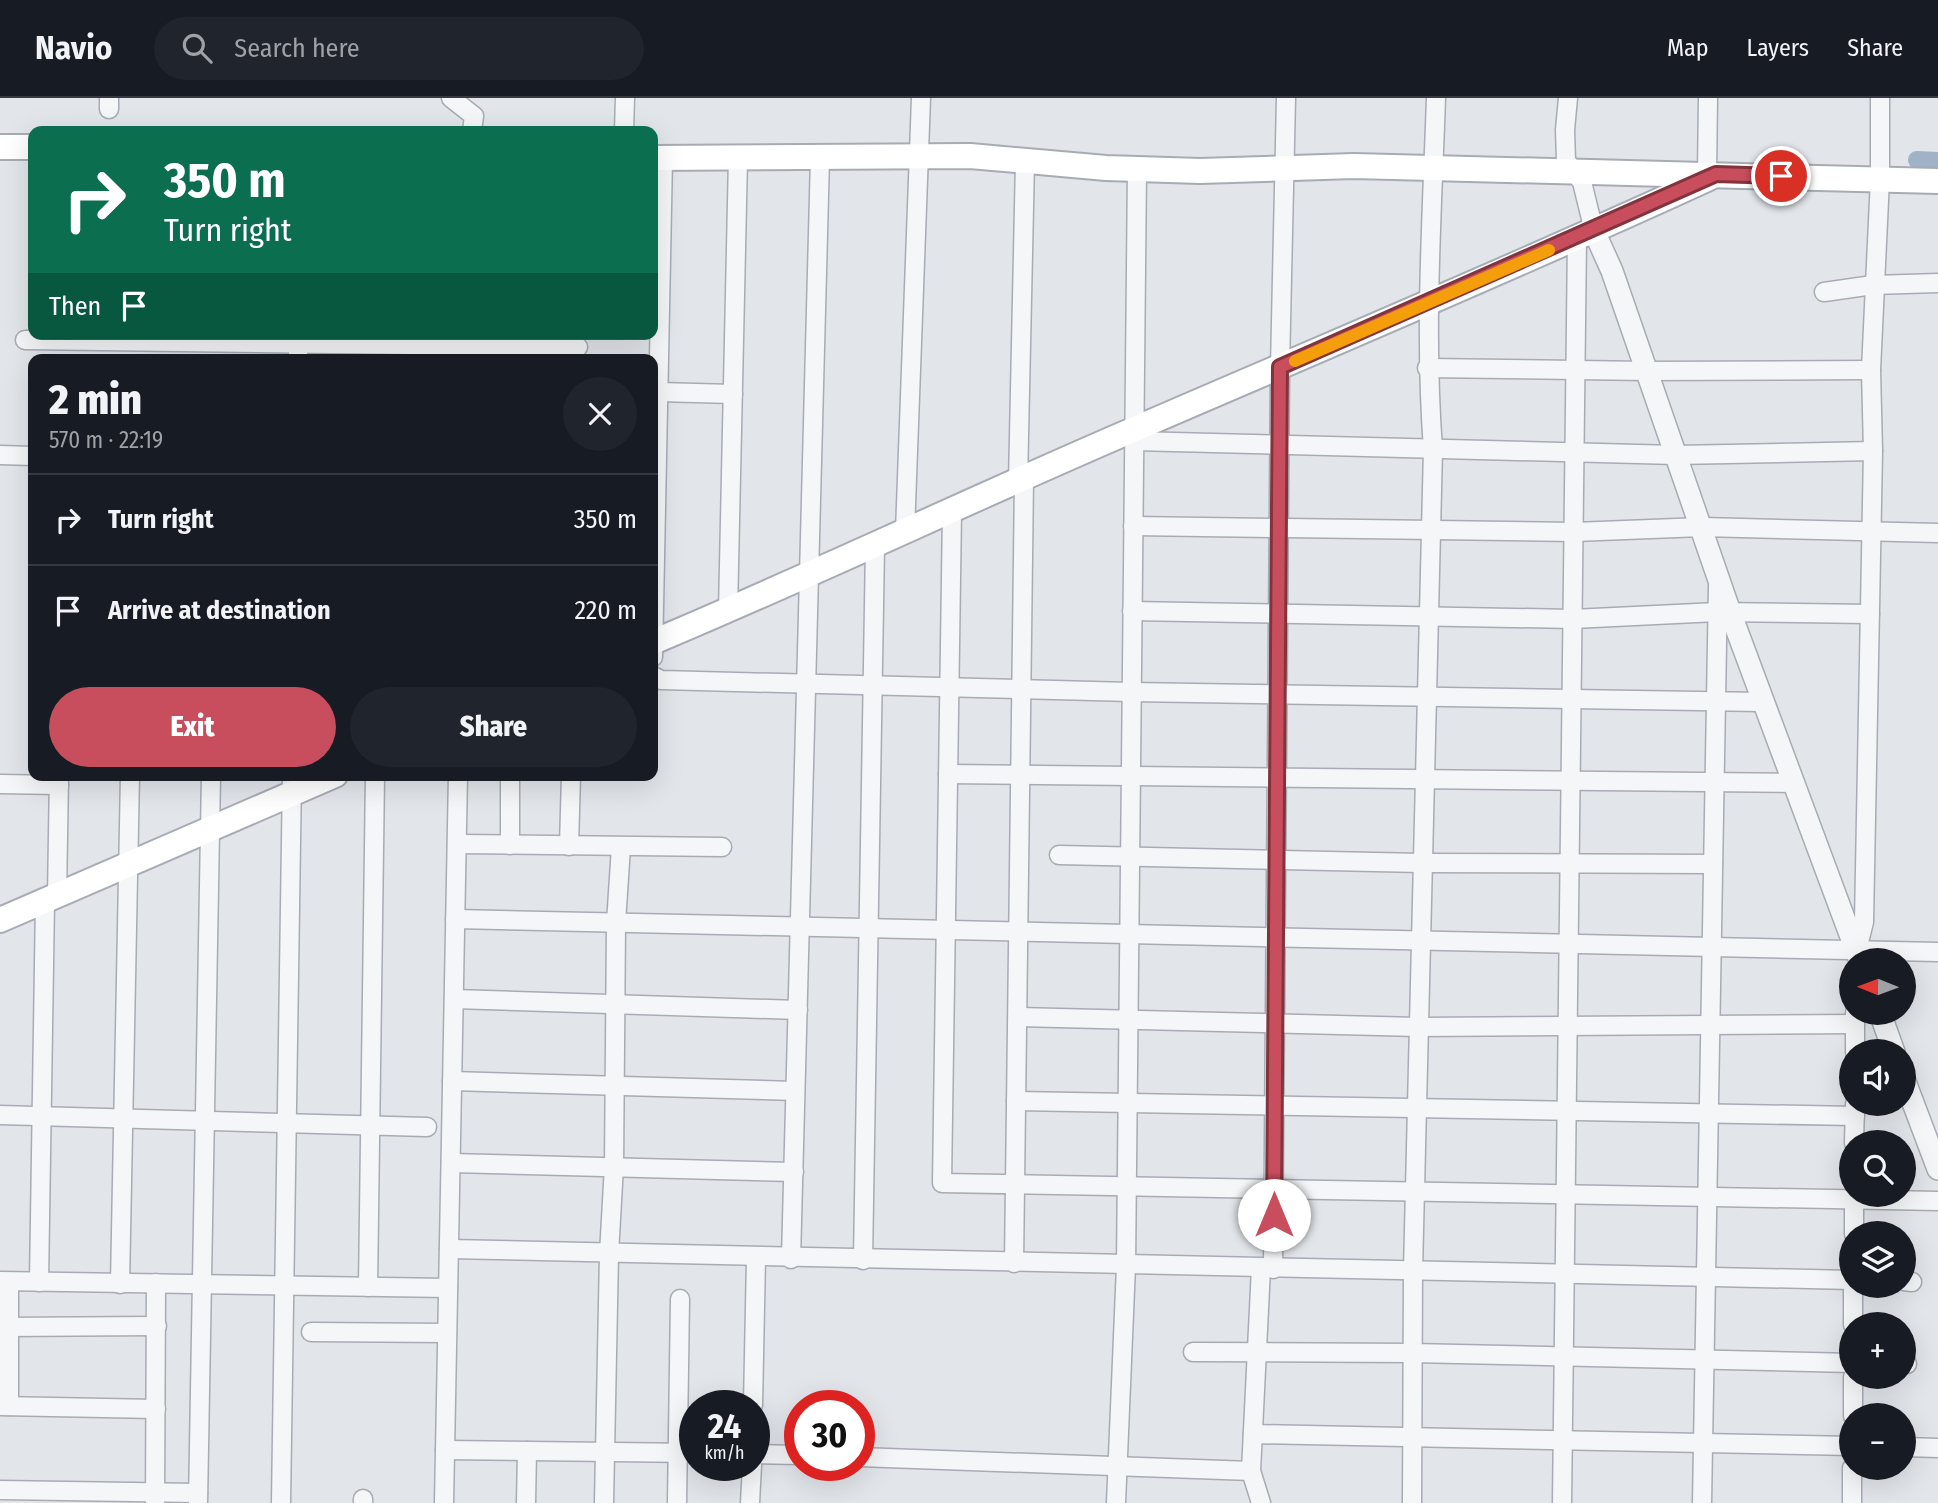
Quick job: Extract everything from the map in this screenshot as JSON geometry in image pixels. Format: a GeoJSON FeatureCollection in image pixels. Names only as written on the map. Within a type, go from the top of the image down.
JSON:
{"type":"FeatureCollection","features":[{"type":"Feature","properties":{"kind":"main road"},"geometry":{"type":"LineString","coordinates":[[0,147],[28,148]]}},
{"type":"Feature","properties":{"kind":"main road"},"geometry":{"type":"LineString","coordinates":[[658,159],[970,156],[1137,169],[1284,168],[1433,161],[1570,163],[1711,174],[1938,181]]}},
{"type":"Feature","properties":{"kind":"main road"},"geometry":{"type":"LineString","coordinates":[[658,645],[1021,480],[1134,435],[1280,367],[1586,234],[1711,174]]}},
{"type":"Feature","properties":{"kind":"main road"},"geometry":{"type":"LineString","coordinates":[[0,920],[211,830],[292,785],[309,781]]}},
{"type":"Feature","properties":{"kind":"street"},"geometry":{"type":"LineString","coordinates":[[451,98],[473,117]]}},
{"type":"Feature","properties":{"kind":"street"},"geometry":{"type":"LineString","coordinates":[[624,125],[625,98]]}},
{"type":"Feature","properties":{"kind":"street"},"geometry":{"type":"LineString","coordinates":[[905,532],[921,98]]}},
{"type":"Feature","properties":{"kind":"street"},"geometry":{"type":"LineString","coordinates":[[1261,1503],[1251,1471],[1257,1352],[1274,1189],[1280,367],[1286,98]]}},
{"type":"Feature","properties":{"kind":"street"},"geometry":{"type":"LineString","coordinates":[[1412,1503],[1416,1108],[1433,449],[1427,368],[1427,302],[1436,98]]}},
{"type":"Feature","properties":{"kind":"street"},"geometry":{"type":"LineString","coordinates":[[1562,1503],[1576,370],[1586,234],[1582,182],[1570,163],[1564,130],[1568,98]]}},
{"type":"Feature","properties":{"kind":"street"},"geometry":{"type":"LineString","coordinates":[[1708,98],[1711,174]]}},
{"type":"Feature","properties":{"kind":"street"},"geometry":{"type":"LineString","coordinates":[[1859,948],[1864,922],[1871,370],[1880,179],[1880,98]]}},
{"type":"Feature","properties":{"kind":"street"},"geometry":{"type":"LineString","coordinates":[[728,611],[738,158]]}},
{"type":"Feature","properties":{"kind":"street"},"geometry":{"type":"LineString","coordinates":[[791,1259],[820,158]]}},
{"type":"Feature","properties":{"kind":"street"},"geometry":{"type":"LineString","coordinates":[[658,159],[658,434]]}},
{"type":"Feature","properties":{"kind":"street"},"geometry":{"type":"LineString","coordinates":[[1014,1263],[1022,690],[1021,480],[1025,161]]}},
{"type":"Feature","properties":{"kind":"street"},"geometry":{"type":"LineString","coordinates":[[1116,1503],[1126,1266],[1137,169]]}},
{"type":"Feature","properties":{"kind":"street"},"geometry":{"type":"LineString","coordinates":[[1586,234],[1612,271],[1719,577],[1723,612],[1716,701],[1702,1503]]}},
{"type":"Feature","properties":{"kind":"street"},"geometry":{"type":"LineString","coordinates":[[1824,292],[1873,285],[1938,284]]}},
{"type":"Feature","properties":{"kind":"street"},"geometry":{"type":"LineString","coordinates":[[92,340],[136,345],[298,345],[381,351],[468,346],[578,346]]}},
{"type":"Feature","properties":{"kind":"street"},"geometry":{"type":"LineString","coordinates":[[1427,368],[1647,372],[1871,370]]}},
{"type":"Feature","properties":{"kind":"street"},"geometry":{"type":"LineString","coordinates":[[659,392],[733,394]]}},
{"type":"Feature","properties":{"kind":"street"},"geometry":{"type":"LineString","coordinates":[[1134,435],[1280,445],[1575,453],[1676,455],[1872,451]]}},
{"type":"Feature","properties":{"kind":"street"},"geometry":{"type":"LineString","coordinates":[[0,455],[28,456]]}},
{"type":"Feature","properties":{"kind":"street"},"geometry":{"type":"LineString","coordinates":[[952,511],[942,1183],[1839,1197]]}},
{"type":"Feature","properties":{"kind":"street"},"geometry":{"type":"LineString","coordinates":[[1133,526],[1574,532],[1702,527],[1938,533]]}},
{"type":"Feature","properties":{"kind":"street"},"geometry":{"type":"LineString","coordinates":[[863,1260],[875,546]]}},
{"type":"Feature","properties":{"kind":"street"},"geometry":{"type":"LineString","coordinates":[[1132,611],[1573,619],[1723,612],[1870,614]]}},
{"type":"Feature","properties":{"kind":"street"},"geometry":{"type":"LineString","coordinates":[[1723,612],[1762,702],[1854,948]]}},
{"type":"Feature","properties":{"kind":"street"},"geometry":{"type":"LineString","coordinates":[[658,679],[872,687],[1762,702]]}},
{"type":"Feature","properties":{"kind":"street"},"geometry":{"type":"LineString","coordinates":[[948,774],[1571,778],[1793,783]]}},
{"type":"Feature","properties":{"kind":"street"},"geometry":{"type":"LineString","coordinates":[[0,784],[44,781]]}},
{"type":"Feature","properties":{"kind":"street"},"geometry":{"type":"LineString","coordinates":[[39,1282],[51,898],[59,781]]}},
{"type":"Feature","properties":{"kind":"street"},"geometry":{"type":"LineString","coordinates":[[120,1284],[130,781]]}},
{"type":"Feature","properties":{"kind":"street"},"geometry":{"type":"LineString","coordinates":[[0,1490],[198,1498],[204,1284],[211,781]]}},
{"type":"Feature","properties":{"kind":"street"},"geometry":{"type":"LineString","coordinates":[[368,1287],[375,781]]}},
{"type":"Feature","properties":{"kind":"street"},"geometry":{"type":"LineString","coordinates":[[444,1503],[458,781]]}},
{"type":"Feature","properties":{"kind":"street"},"geometry":{"type":"LineString","coordinates":[[510,781],[510,845]]}},
{"type":"Feature","properties":{"kind":"street"},"geometry":{"type":"LineString","coordinates":[[569,846],[571,781]]}},
{"type":"Feature","properties":{"kind":"street"},"geometry":{"type":"LineString","coordinates":[[281,1503],[292,785]]}},
{"type":"Feature","properties":{"kind":"street"},"geometry":{"type":"LineString","coordinates":[[457,844],[722,847]]}},
{"type":"Feature","properties":{"kind":"street"},"geometry":{"type":"LineString","coordinates":[[604,1503],[609,1254],[614,1167],[616,923],[621,847]]}},
{"type":"Feature","properties":{"kind":"street"},"geometry":{"type":"LineString","coordinates":[[1059,855],[1422,863],[1713,864]]}},
{"type":"Feature","properties":{"kind":"street"},"geometry":{"type":"LineString","coordinates":[[455,919],[1712,947],[1839,956]]}},
{"type":"Feature","properties":{"kind":"street"},"geometry":{"type":"LineString","coordinates":[[1916,953],[1938,952]]}},
{"type":"Feature","properties":{"kind":"street"},"geometry":{"type":"LineString","coordinates":[[454,999],[798,1010]]}},
{"type":"Feature","properties":{"kind":"street"},"geometry":{"type":"LineString","coordinates":[[1018,1017],[1418,1027],[1711,1026],[1839,1020]]}},
{"type":"Feature","properties":{"kind":"street"},"geometry":{"type":"LineString","coordinates":[[452,1081],[796,1091]]}},
{"type":"Feature","properties":{"kind":"street"},"geometry":{"type":"LineString","coordinates":[[1016,1101],[1709,1114],[1839,1110]]}},
{"type":"Feature","properties":{"kind":"street"},"geometry":{"type":"LineString","coordinates":[[1916,1111],[1938,1169]]}},
{"type":"Feature","properties":{"kind":"street"},"geometry":{"type":"LineString","coordinates":[[0,1115],[427,1127]]}},
{"type":"Feature","properties":{"kind":"street"},"geometry":{"type":"LineString","coordinates":[[451,1163],[793,1172]]}},
{"type":"Feature","properties":{"kind":"street"},"geometry":{"type":"LineString","coordinates":[[1916,1200],[1938,1201]]}},
{"type":"Feature","properties":{"kind":"street"},"geometry":{"type":"LineString","coordinates":[[449,1249],[791,1259],[1839,1280]]}},
{"type":"Feature","properties":{"kind":"street"},"geometry":{"type":"LineString","coordinates":[[753,1390],[756,1258]]}},
{"type":"Feature","properties":{"kind":"street"},"geometry":{"type":"LineString","coordinates":[[156,1409],[5,1406],[5,1282],[448,1288]]}},
{"type":"Feature","properties":{"kind":"street"},"geometry":{"type":"LineString","coordinates":[[156,1283],[156,1498]]}},
{"type":"Feature","properties":{"kind":"street"},"geometry":{"type":"LineString","coordinates":[[680,1298],[684,1390]]}},
{"type":"Feature","properties":{"kind":"street"},"geometry":{"type":"LineString","coordinates":[[5,1327],[157,1326]]}},
{"type":"Feature","properties":{"kind":"street"},"geometry":{"type":"LineString","coordinates":[[311,1332],[447,1334]]}},
{"type":"Feature","properties":{"kind":"street"},"geometry":{"type":"LineString","coordinates":[[1193,1352],[1412,1353],[1839,1363]]}},
{"type":"Feature","properties":{"kind":"street"},"geometry":{"type":"LineString","coordinates":[[1253,1434],[1839,1446]]}},
{"type":"Feature","properties":{"kind":"street"},"geometry":{"type":"LineString","coordinates":[[1916,1447],[1938,1448]]}},
{"type":"Feature","properties":{"kind":"street"},"geometry":{"type":"LineString","coordinates":[[445,1450],[679,1454]]}},
{"type":"Feature","properties":{"kind":"street"},"geometry":{"type":"LineString","coordinates":[[526,1503],[527,1451]]}},
{"type":"Feature","properties":{"kind":"street"},"geometry":{"type":"LineString","coordinates":[[875,1458],[1251,1471]]}},
{"type":"Feature","properties":{"kind":"street"},"geometry":{"type":"LineString","coordinates":[[1852,1480],[1852,1503]]}},
{"type":"Feature","properties":{"kind":"street"},"geometry":{"type":"LineString","coordinates":[[677,1503],[681,1481]]}},
{"type":"Feature","properties":{"kind":"street"},"geometry":{"type":"LineString","coordinates":[[751,1481],[751,1503]]}},
{"type":"Feature","properties":{"kind":"waterway"},"geometry":{"type":"LineString","coordinates":[[1917,160],[1938,161]]}},
{"type":"Feature","properties":{"kind":"slow traffic"},"geometry":{"type":"LineString","coordinates":[[1295,361],[1549,250]]}},
{"type":"Feature","properties":{"kind":"route"},"geometry":{"type":"LineString","coordinates":[[1274,1215],[1280,367],[1594,231],[1716,174],[1781,176]]}}]}
